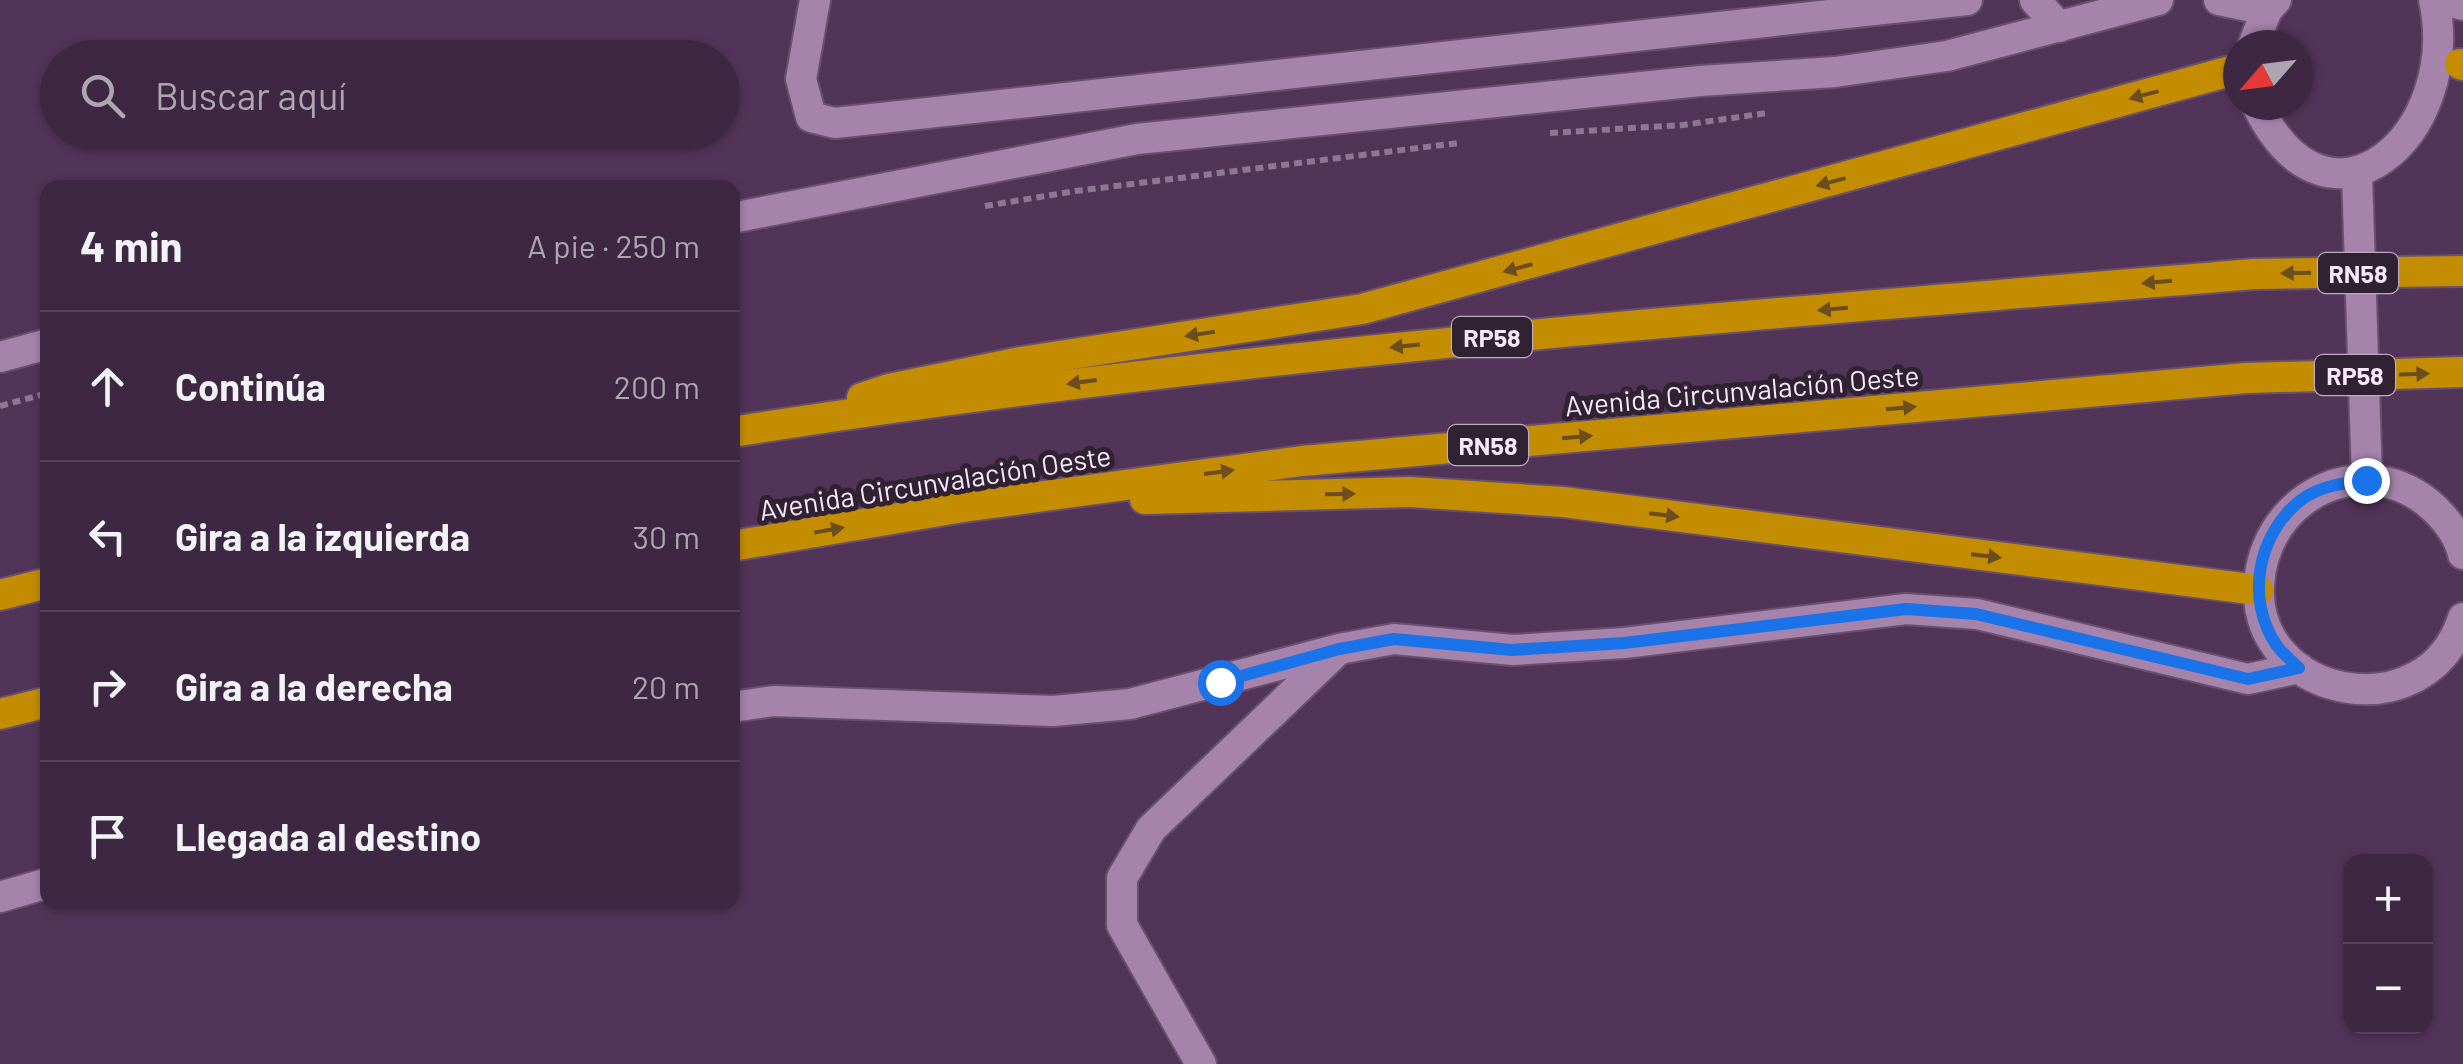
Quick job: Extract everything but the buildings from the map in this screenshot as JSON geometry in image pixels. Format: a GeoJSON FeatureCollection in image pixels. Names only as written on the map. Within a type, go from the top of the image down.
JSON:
{"type":"FeatureCollection","features":[{"type":"Feature","properties":{"kind":"highway"},"geometry":{"type":"LineString","coordinates":[[782,424],[889,389],[1021,362],[1362,309],[2223,73]]}},
{"type":"Feature","properties":{"kind":"highway","name":"RN58"},"geometry":{"type":"LineString","coordinates":[[2254,274],[2463,271]]}},
{"type":"Feature","properties":{"kind":"highway","name":"RP58"},"geometry":{"type":"LineString","coordinates":[[740,431],[1152,372],[1490,337],[2254,274]]}},
{"type":"Feature","properties":{"kind":"highway","name":"Avenida Circunvalación Oeste"},"geometry":{"type":"LineString","coordinates":[[740,545],[963,507],[1302,461],[2247,378],[2463,372]]}},
{"type":"Feature","properties":{"kind":"highway"},"geometry":{"type":"LineString","coordinates":[[963,507],[1410,492],[1563,502],[2258,590]]}},
{"type":"Feature","properties":{"kind":"highway"},"geometry":{"type":"LineString","coordinates":[[0,595],[40,585]]}},
{"type":"Feature","properties":{"kind":"highway"},"geometry":{"type":"LineString","coordinates":[[0,714],[40,704]]}},
{"type":"Feature","properties":{"kind":"street"},"geometry":{"type":"LineString","coordinates":[[815,0],[801,79],[811,116],[835,123],[1967,0]]}},
{"type":"Feature","properties":{"kind":"street"},"geometry":{"type":"LineString","coordinates":[[2034,0],[2059,26]]}},
{"type":"Feature","properties":{"kind":"street"},"geometry":{"type":"LineString","coordinates":[[740,216],[1137,140],[1700,81],[1835,72],[1947,56],[2158,0]]}},
{"type":"Feature","properties":{"kind":"street"},"geometry":{"type":"LineString","coordinates":[[2220,0],[2271,5],[2260,30]]}},
{"type":"Feature","properties":{"kind":"street"},"geometry":{"type":"LineString","coordinates":[[2264,120],[2293,154],[2323,170],[2357,175],[2390,169],[2420,153],[2442,128],[2456,98],[2461,64],[2456,40],[2434,0]]}},
{"type":"Feature","properties":{"kind":"street"},"geometry":{"type":"LineString","coordinates":[[2442,0],[2463,5]]}},
{"type":"Feature","properties":{"kind":"street"},"geometry":{"type":"LineString","coordinates":[[1311,72],[1311,123]]}},
{"type":"Feature","properties":{"kind":"street"},"geometry":{"type":"LineString","coordinates":[[2357,175],[2366,480]]}},
{"type":"Feature","properties":{"kind":"street"},"geometry":{"type":"LineString","coordinates":[[0,357],[40,346]]}},
{"type":"Feature","properties":{"kind":"street"},"geometry":{"type":"LineString","coordinates":[[2463,554],[2446,520],[2424,499],[2396,485],[2366,480],[2332,484],[2302,500],[2277,524],[2262,556],[2258,590],[2264,619],[2278,646],[2299,668],[2326,684],[2357,692],[2388,688],[2452,658],[2463,618]]}},
{"type":"Feature","properties":{"kind":"street"},"geometry":{"type":"LineString","coordinates":[[740,706],[774,700],[1053,711],[1130,704],[1339,649],[1394,639],[1512,650],[1624,643],[1906,609],[1976,614],[2248,679],[2299,668]]}},
{"type":"Feature","properties":{"kind":"street"},"geometry":{"type":"LineString","coordinates":[[1201,1064],[1122,925],[1122,878],[1151,828],[1339,649]]}},
{"type":"Feature","properties":{"kind":"street"},"geometry":{"type":"LineString","coordinates":[[0,897],[40,885]]}},
{"type":"Feature","properties":{"kind":"path"},"geometry":{"type":"LineString","coordinates":[[0,406],[40,394]]}},
{"type":"Feature","properties":{"kind":"route"},"geometry":{"type":"LineString","coordinates":[[1220,682],[1339,649],[1394,639],[1512,650],[1624,643],[1906,609],[1976,614],[2248,679],[2299,668],[2278,646],[2264,619],[2258,590],[2262,556],[2277,524],[2302,500],[2332,484],[2366,480]]}}]}
